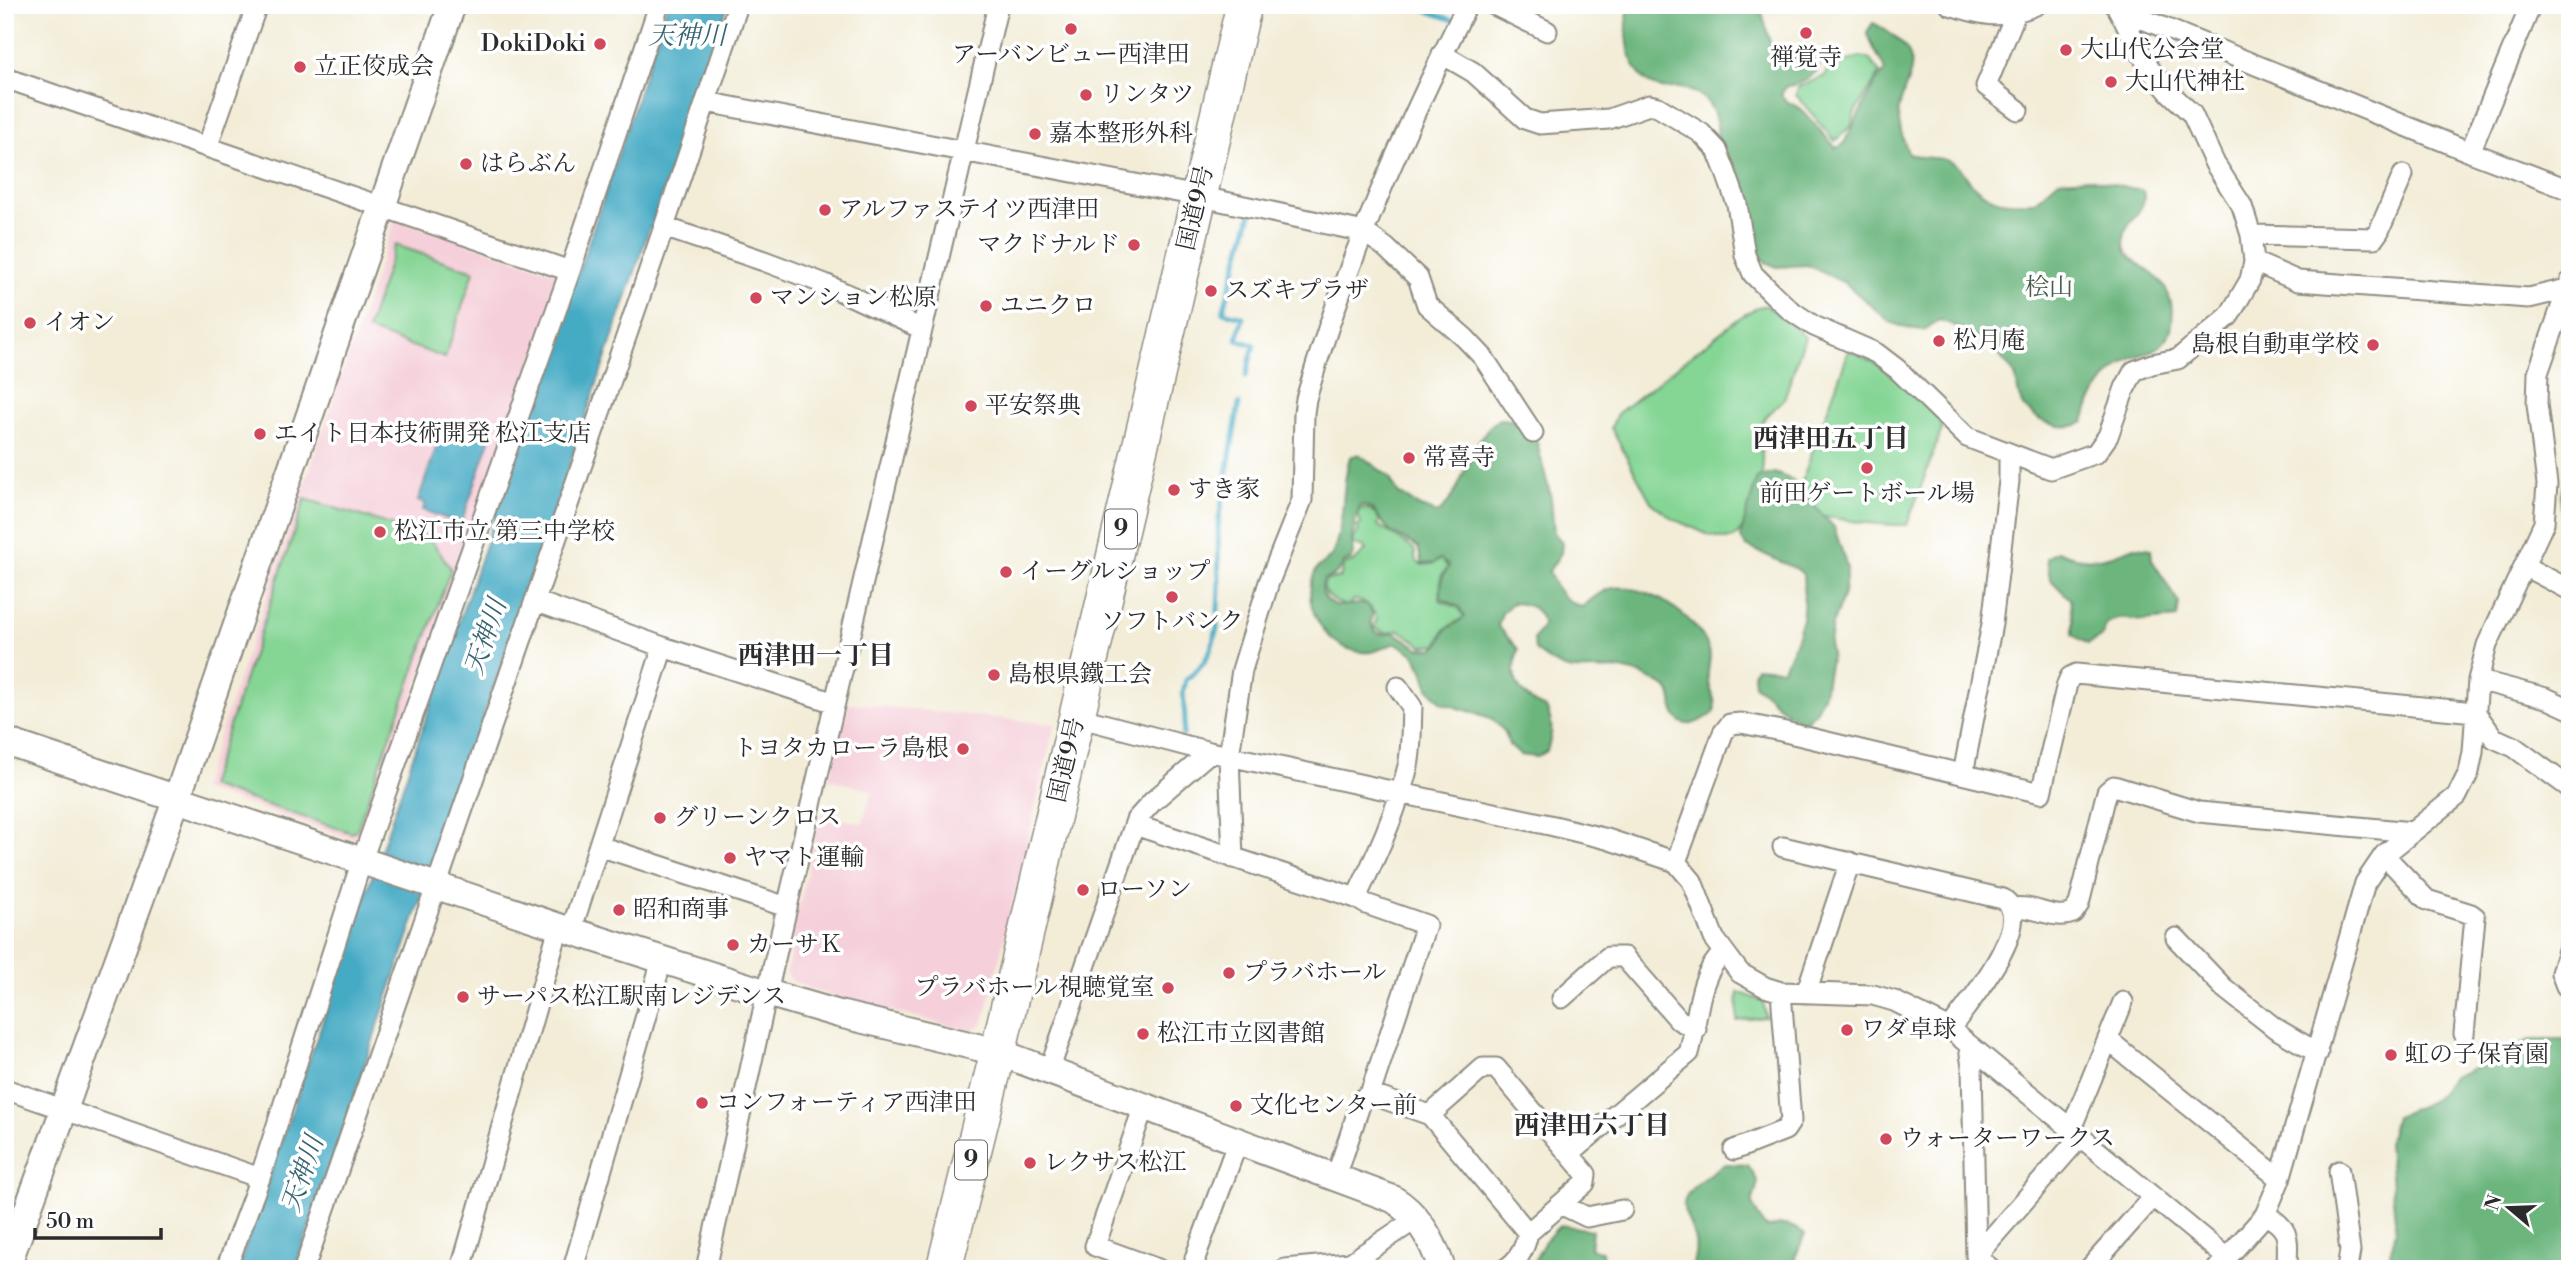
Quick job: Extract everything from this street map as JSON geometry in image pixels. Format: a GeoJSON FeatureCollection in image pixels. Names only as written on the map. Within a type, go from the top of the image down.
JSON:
{"type":"FeatureCollection","features":[{"type":"Feature","properties":{"kind":"highway","name":"国道9号"},"geometry":{"type":"LineString","coordinates":[[944,1269],[999,1052],[1244,5]]}},
{"type":"Feature","properties":{"kind":"street"},"geometry":{"type":"LineString","coordinates":[[208,145],[257,5]]}},
{"type":"Feature","properties":{"kind":"street"},"geometry":{"type":"LineString","coordinates":[[6,1269],[177,798],[452,5]]}},
{"type":"Feature","properties":{"kind":"street"},"geometry":{"type":"LineString","coordinates":[[226,1269],[260,1178],[659,5]]}},
{"type":"Feature","properties":{"kind":"street"},"geometry":{"type":"LineString","coordinates":[[304,1269],[664,227],[738,5]]}},
{"type":"Feature","properties":{"kind":"street"},"geometry":{"type":"LineString","coordinates":[[706,1269],[767,993],[998,5]]}},
{"type":"Feature","properties":{"kind":"street"},"geometry":{"type":"LineString","coordinates":[[1233,858],[1219,754],[1269,582],[1302,500],[1306,399],[1364,232],[1442,54],[1467,5]]}},
{"type":"Feature","properties":{"kind":"street"},"geometry":{"type":"LineString","coordinates":[[1494,5],[1547,32]]}},
{"type":"Feature","properties":{"kind":"street"},"geometry":{"type":"LineString","coordinates":[[1950,5],[1992,16],[2016,13],[2036,5]]}},
{"type":"Feature","properties":{"kind":"street"},"geometry":{"type":"LineString","coordinates":[[2470,152],[2532,5]]}},
{"type":"Feature","properties":{"kind":"street"},"geometry":{"type":"LineString","coordinates":[[1442,54],[1474,72],[1532,123],[1609,119],[1649,105],[1658,107],[1701,133],[1717,150],[1725,170],[1737,204],[1745,255],[1753,274],[1790,310],[1814,326],[1862,345],[1897,369],[1967,437],[2051,469],[2096,453],[2108,436],[2125,388],[2134,372],[2152,364],[2178,359],[2230,316],[2250,280],[2254,262],[2251,235],[2242,206],[2215,164],[2192,114],[2149,68],[2117,7]]}},
{"type":"Feature","properties":{"kind":"street"},"geometry":{"type":"LineString","coordinates":[[2117,7],[2470,152],[2570,190]]}},
{"type":"Feature","properties":{"kind":"street"},"geometry":{"type":"LineString","coordinates":[[2016,13],[1986,86],[2018,110]]}},
{"type":"Feature","properties":{"kind":"street"},"geometry":{"type":"LineString","coordinates":[[5,78],[208,145],[570,271]]}},
{"type":"Feature","properties":{"kind":"street"},"geometry":{"type":"LineString","coordinates":[[706,102],[1198,196],[1364,232],[1385,247],[1418,278],[1426,305],[1465,338],[1483,358],[1533,433]]}},
{"type":"Feature","properties":{"kind":"street"},"geometry":{"type":"LineString","coordinates":[[2251,235],[2374,238],[2403,175]]}},
{"type":"Feature","properties":{"kind":"street"},"geometry":{"type":"LineString","coordinates":[[664,227],[813,280],[922,329]]}},
{"type":"Feature","properties":{"kind":"street"},"geometry":{"type":"LineString","coordinates":[[2254,262],[2298,281],[2529,298],[2540,297],[2568,285]]}},
{"type":"Feature","properties":{"kind":"street"},"geometry":{"type":"LineString","coordinates":[[1077,717],[1219,754],[1554,826],[1607,839],[1676,862],[1692,881],[1714,938],[1740,973],[1765,987],[1781,992],[1882,997],[1950,1029],[2153,1197],[2222,1263],[2265,1216],[2280,1179],[2362,893],[2371,873],[2384,855],[2451,802],[2461,790],[2471,762],[2478,680],[2487,645],[2541,530],[2545,515],[2547,484],[2538,404],[2538,373],[2568,285]]}},
{"type":"Feature","properties":{"kind":"street"},"geometry":{"type":"LineString","coordinates":[[1963,774],[1992,624],[2009,481],[2009,453]]}},
{"type":"Feature","properties":{"kind":"street"},"geometry":{"type":"LineString","coordinates":[[2524,566],[2570,590]]}},
{"type":"Feature","properties":{"kind":"street"},"geometry":{"type":"LineString","coordinates":[[535,601],[663,647],[835,703]]}},
{"type":"Feature","properties":{"kind":"street"},"geometry":{"type":"LineString","coordinates":[[461,1269],[565,929],[599,846],[663,647]]}},
{"type":"Feature","properties":{"kind":"street"},"geometry":{"type":"LineString","coordinates":[[1676,862],[1723,733],[1730,724],[1741,723],[1781,731],[2041,793],[2067,684],[2070,677],[2076,674],[2475,712],[2494,738],[2514,747],[2570,788]]}},
{"type":"Feature","properties":{"kind":"street"},"geometry":{"type":"LineString","coordinates":[[2478,680],[2546,698],[2570,709]]}},
{"type":"Feature","properties":{"kind":"street"},"geometry":{"type":"LineString","coordinates":[[1356,898],[1400,794],[1408,763],[1412,707],[1398,687]]}},
{"type":"Feature","properties":{"kind":"street"},"geometry":{"type":"LineString","coordinates":[[5,741],[565,929],[767,993],[839,1014],[999,1052],[1393,1199],[1416,1219],[1432,1245],[1442,1269]]}},
{"type":"Feature","properties":{"kind":"street"},"geometry":{"type":"LineString","coordinates":[[1049,1071],[1135,825],[1153,801],[1219,754]]}},
{"type":"Feature","properties":{"kind":"street"},"geometry":{"type":"LineString","coordinates":[[2013,908],[2022,907],[2062,917],[2073,913],[2079,904],[2107,792],[2114,786],[2199,812],[2412,832]]}},
{"type":"Feature","properties":{"kind":"street"},"geometry":{"type":"LineString","coordinates":[[1135,825],[1356,898],[1426,925],[1370,1094],[1362,1099],[1336,1177]]}},
{"type":"Feature","properties":{"kind":"street"},"geometry":{"type":"LineString","coordinates":[[599,846],[787,907]]}},
{"type":"Feature","properties":{"kind":"street"},"geometry":{"type":"LineString","coordinates":[[1783,846],[2004,899],[2013,908],[2007,946],[1950,1029]]}},
{"type":"Feature","properties":{"kind":"street"},"geometry":{"type":"LineString","coordinates":[[2384,855],[2427,900],[2475,917],[2465,1034]]}},
{"type":"Feature","properties":{"kind":"street"},"geometry":{"type":"LineString","coordinates":[[1806,993],[1850,862]]}},
{"type":"Feature","properties":{"kind":"street"},"geometry":{"type":"LineString","coordinates":[[2176,938],[2224,988],[2275,1028],[2318,1053]]}},
{"type":"Feature","properties":{"kind":"street"},"geometry":{"type":"LineString","coordinates":[[2566,986],[2561,973],[2570,944]]}},
{"type":"Feature","properties":{"kind":"street"},"geometry":{"type":"LineString","coordinates":[[1570,1153],[1689,1053],[1706,977],[1713,962],[1724,952]]}},
{"type":"Feature","properties":{"kind":"street"},"geometry":{"type":"LineString","coordinates":[[1562,998],[1608,957],[1624,957],[1679,1020],[1696,1028]]}},
{"type":"Feature","properties":{"kind":"street"},"geometry":{"type":"LineString","coordinates":[[573,1269],[662,960]]}},
{"type":"Feature","properties":{"kind":"street"},"geometry":{"type":"LineString","coordinates":[[1734,1150],[1785,1130],[1791,1121],[1781,992]]}},
{"type":"Feature","properties":{"kind":"street"},"geometry":{"type":"LineString","coordinates":[[1983,1262],[2075,1133],[2123,1002]]}},
{"type":"Feature","properties":{"kind":"street"},"geometry":{"type":"LineString","coordinates":[[2108,1040],[2280,1179]]}},
{"type":"Feature","properties":{"kind":"street"},"geometry":{"type":"LineString","coordinates":[[1969,1046],[1983,1262]]}},
{"type":"Feature","properties":{"kind":"street"},"geometry":{"type":"LineString","coordinates":[[1430,1115],[1483,1068],[1496,1068],[1570,1153],[1587,1178],[1562,1205],[1528,1233],[1525,1247],[1513,1264],[1505,1269]]}},
{"type":"Feature","properties":{"kind":"street"},"geometry":{"type":"LineString","coordinates":[[5,1088],[260,1178]]}},
{"type":"Feature","properties":{"kind":"street"},"geometry":{"type":"LineString","coordinates":[[1370,1094],[1430,1115],[1528,1233]]}},
{"type":"Feature","properties":{"kind":"street"},"geometry":{"type":"LineString","coordinates":[[1144,1106],[1095,1246],[1158,1269]]}},
{"type":"Feature","properties":{"kind":"street"},"geometry":{"type":"LineString","coordinates":[[1196,1269],[1195,1258],[1238,1141]]}},
{"type":"Feature","properties":{"kind":"street"},"geometry":{"type":"LineString","coordinates":[[2339,1171],[2350,1251],[2347,1269]]}},
{"type":"Feature","properties":{"kind":"street"},"geometry":{"type":"LineString","coordinates":[[2089,1269],[2153,1197]]}},
{"type":"Feature","properties":{"kind":"street"},"geometry":{"type":"LineString","coordinates":[[1562,1205],[1587,1217],[1622,1210]]}},
{"type":"Feature","properties":{"kind":"street"},"geometry":{"type":"LineString","coordinates":[[2265,1216],[2279,1222],[2285,1229],[2287,1269]]}},
{"type":"Feature","properties":{"kind":"street"},"geometry":{"type":"LineString","coordinates":[[1285,1269],[1350,1263],[1416,1219]]}},
{"type":"Feature","properties":{"kind":"shaded area","name":"松江市立 第三中学校"},"geometry":{"type":"Polygon","coordinates":[[[395,219],[563,275],[361,842],[201,789],[395,219]]]}},
{"type":"Feature","properties":{"kind":"shaded area"},"geometry":{"type":"Polygon","coordinates":[[[849,703],[1055,724],[984,1023],[971,1031],[837,998],[792,982],[786,972],[820,814],[863,822],[872,791],[829,779],[849,703]]]}},
{"type":"Feature","properties":{"kind":"green space","name":"桧山"},"geometry":{"type":"Polygon","coordinates":[[[1629,5],[1760,5],[1773,53],[1779,58],[1809,56],[1814,58],[1819,68],[1800,83],[1786,86],[1781,95],[1786,101],[1800,108],[1836,148],[1843,145],[1874,85],[1885,70],[1867,32],[1873,23],[1882,28],[1905,47],[1910,56],[1911,72],[1899,109],[1901,131],[1908,153],[1955,164],[1980,191],[2002,201],[2034,202],[2059,180],[2089,178],[2143,191],[2143,204],[2125,232],[2125,247],[2132,258],[2161,282],[2169,295],[2172,320],[2168,336],[2157,348],[2121,365],[2104,381],[2097,390],[2084,422],[2057,426],[2040,419],[2025,407],[2020,399],[2015,375],[2007,364],[1980,341],[1959,328],[1939,320],[1924,330],[1906,328],[1890,322],[1845,283],[1807,265],[1777,267],[1765,262],[1755,249],[1732,183],[1719,143],[1713,111],[1706,100],[1693,92],[1680,88],[1664,89],[1645,80],[1632,61],[1629,50],[1629,5]]]}},
{"type":"Feature","properties":{"kind":"green space"},"geometry":{"type":"Polygon","coordinates":[[[1859,57],[1869,59],[1880,73],[1855,112],[1851,126],[1835,141],[1796,95],[1798,87],[1825,76],[1827,69],[1859,57]]]}},
{"type":"Feature","properties":{"kind":"green space"},"geometry":{"type":"Polygon","coordinates":[[[395,245],[474,271],[445,358],[367,330],[395,245]]]}},
{"type":"Feature","properties":{"kind":"green space"},"geometry":{"type":"Polygon","coordinates":[[[1767,305],[1805,337],[1784,399],[1763,420],[1760,435],[1763,465],[1750,520],[1734,538],[1724,539],[1673,519],[1651,502],[1611,428],[1617,414],[1739,318],[1767,305]]]}},
{"type":"Feature","properties":{"kind":"green space","name":"前田ゲートボール場"},"geometry":{"type":"Polygon","coordinates":[[[1849,350],[1887,371],[1939,419],[1942,429],[1907,525],[1849,521],[1792,508],[1849,350]]]}},
{"type":"Feature","properties":{"kind":"green space"},"geometry":{"type":"Polygon","coordinates":[[[1499,419],[1511,420],[1536,439],[1551,498],[1554,533],[1562,542],[1561,553],[1549,571],[1561,594],[1582,607],[1609,589],[1638,590],[1682,614],[1694,625],[1709,650],[1708,677],[1714,713],[1694,723],[1684,723],[1674,713],[1671,696],[1660,683],[1626,670],[1574,670],[1553,663],[1535,650],[1534,639],[1543,625],[1539,614],[1524,604],[1512,603],[1502,613],[1498,626],[1518,649],[1514,671],[1517,684],[1530,699],[1546,708],[1551,724],[1547,751],[1537,757],[1520,755],[1509,745],[1505,732],[1491,718],[1443,703],[1429,689],[1414,654],[1396,643],[1371,652],[1358,651],[1345,647],[1324,631],[1312,607],[1310,593],[1316,570],[1334,549],[1350,457],[1359,454],[1389,477],[1398,493],[1420,507],[1438,513],[1448,503],[1488,428],[1499,419]],[[1361,505],[1352,538],[1351,560],[1345,562],[1335,575],[1324,579],[1323,593],[1328,601],[1337,606],[1366,604],[1372,612],[1372,627],[1377,632],[1394,632],[1419,648],[1433,649],[1438,646],[1446,630],[1465,617],[1459,607],[1441,598],[1442,578],[1449,566],[1440,559],[1422,564],[1418,547],[1389,531],[1372,508],[1361,505]]]}},
{"type":"Feature","properties":{"kind":"green space"},"geometry":{"type":"Polygon","coordinates":[[[1774,473],[1793,480],[1834,527],[1847,567],[1844,594],[1832,625],[1829,644],[1831,653],[1824,693],[1815,712],[1804,722],[1790,715],[1754,685],[1753,674],[1756,667],[1782,669],[1794,646],[1803,612],[1803,574],[1746,546],[1740,537],[1757,478],[1774,473]]]}},
{"type":"Feature","properties":{"kind":"green space"},"geometry":{"type":"Polygon","coordinates":[[[2570,476],[2570,529],[2564,515],[2561,495],[2570,476]]]}},
{"type":"Feature","properties":{"kind":"green space"},"geometry":{"type":"Polygon","coordinates":[[[305,499],[428,536],[451,569],[357,829],[352,833],[209,786],[305,499]]]}},
{"type":"Feature","properties":{"kind":"green space"},"geometry":{"type":"Polygon","coordinates":[[[1360,508],[1371,510],[1380,520],[1378,525],[1414,549],[1416,561],[1422,565],[1433,564],[1440,559],[1448,567],[1441,576],[1440,600],[1459,608],[1464,617],[1445,629],[1437,645],[1423,646],[1399,630],[1386,633],[1373,627],[1377,619],[1368,605],[1353,600],[1348,606],[1327,595],[1323,587],[1326,580],[1340,578],[1344,565],[1354,562],[1366,550],[1363,546],[1354,545],[1353,540],[1359,530],[1357,527],[1361,524],[1358,514],[1360,508]]]}},
{"type":"Feature","properties":{"kind":"green space"},"geometry":{"type":"Polygon","coordinates":[[[2135,547],[2151,549],[2152,560],[2179,603],[2177,618],[2144,621],[2119,618],[2107,623],[2102,636],[2088,644],[2073,635],[2070,599],[2050,579],[2047,558],[2057,551],[2077,558],[2096,558],[2115,555],[2135,547]]]}},
{"type":"Feature","properties":{"kind":"green space"},"geometry":{"type":"Polygon","coordinates":[[[1738,992],[1763,1001],[1766,1017],[1737,1021],[1738,992]]]}},
{"type":"Feature","properties":{"kind":"green space"},"geometry":{"type":"Polygon","coordinates":[[[2531,1039],[2570,1039],[2570,1269],[2386,1269],[2396,1231],[2388,1143],[2395,1117],[2434,1100],[2453,1077],[2476,1067],[2492,1064],[2531,1039]]]}},
{"type":"Feature","properties":{"kind":"green space"},"geometry":{"type":"Polygon","coordinates":[[[1725,1164],[1748,1165],[1758,1182],[1752,1204],[1763,1225],[1769,1228],[1788,1225],[1805,1234],[1790,1269],[1691,1269],[1695,1250],[1694,1236],[1684,1204],[1688,1193],[1701,1180],[1725,1164]]]}},
{"type":"Feature","properties":{"kind":"green space"},"geometry":{"type":"Polygon","coordinates":[[[1560,1225],[1592,1230],[1590,1249],[1602,1251],[1603,1269],[1530,1269],[1545,1241],[1560,1225]]]}},
{"type":"Feature","properties":{"kind":"water","name":"天神川"},"geometry":{"type":"Polygon","coordinates":[[[667,5],[728,5],[654,218],[659,225],[650,227],[525,596],[529,600],[522,603],[295,1269],[238,1269],[622,144],[667,5]]]}},
{"type":"Feature","properties":{"kind":"water"},"geometry":{"type":"Polygon","coordinates":[[[444,424],[490,440],[461,524],[423,510],[425,503],[418,501],[444,424]]]}},
{"type":"Feature","properties":{"kind":"waterway"},"geometry":{"type":"LineString","coordinates":[[1410,5],[1453,20]]}},
{"type":"Feature","properties":{"kind":"waterway"},"geometry":{"type":"LineString","coordinates":[[1246,376],[1254,345],[1237,340],[1243,317],[1223,312],[1251,214]]}},
{"type":"Feature","properties":{"kind":"waterway"},"geometry":{"type":"LineString","coordinates":[[1183,735],[1183,693],[1186,680],[1203,664],[1217,628],[1218,525],[1239,404]]}},
{"type":"Feature","properties":{"kind":"place","name":"アーバンビュー西津田"},"geometry":{"type":"Point","coordinates":[1071,29]}},
{"type":"Feature","properties":{"kind":"place","name":"禅覚寺"},"geometry":{"type":"Point","coordinates":[1806,33]}},
{"type":"Feature","properties":{"kind":"place","name":"DokiDoki"},"geometry":{"type":"Point","coordinates":[600,44]}},
{"type":"Feature","properties":{"kind":"place","name":"大山代公会堂"},"geometry":{"type":"Point","coordinates":[2066,50]}},
{"type":"Feature","properties":{"kind":"place","name":"立正佼成会"},"geometry":{"type":"Point","coordinates":[300,67]}},
{"type":"Feature","properties":{"kind":"place","name":"大山代神社"},"geometry":{"type":"Point","coordinates":[2111,82]}},
{"type":"Feature","properties":{"kind":"place","name":"リンタツ"},"geometry":{"type":"Point","coordinates":[1086,95]}},
{"type":"Feature","properties":{"kind":"place","name":"嘉本整形外科"},"geometry":{"type":"Point","coordinates":[1035,134]}},
{"type":"Feature","properties":{"kind":"place","name":"はらぶん"},"geometry":{"type":"Point","coordinates":[466,164]}},
{"type":"Feature","properties":{"kind":"place","name":"アルファステイツ西津田"},"geometry":{"type":"Point","coordinates":[825,210]}},
{"type":"Feature","properties":{"kind":"place","name":"マクドナルド"},"geometry":{"type":"Point","coordinates":[1134,245]}},
{"type":"Feature","properties":{"kind":"place","name":"スズキプラザ"},"geometry":{"type":"Point","coordinates":[1211,291]}},
{"type":"Feature","properties":{"kind":"place","name":"マンション松原"},"geometry":{"type":"Point","coordinates":[756,298]}},
{"type":"Feature","properties":{"kind":"place","name":"ユニクロ"},"geometry":{"type":"Point","coordinates":[986,306]}},
{"type":"Feature","properties":{"kind":"place","name":"イオン"},"geometry":{"type":"Point","coordinates":[30,323]}},
{"type":"Feature","properties":{"kind":"place","name":"松月庵"},"geometry":{"type":"Point","coordinates":[1939,341]}},
{"type":"Feature","properties":{"kind":"place","name":"島根自動車学校"},"geometry":{"type":"Point","coordinates":[2373,345]}},
{"type":"Feature","properties":{"kind":"place","name":"平安祭典"},"geometry":{"type":"Point","coordinates":[971,406]}},
{"type":"Feature","properties":{"kind":"place","name":"エイト日本技術開発 松江支店"},"geometry":{"type":"Point","coordinates":[260,434]}},
{"type":"Feature","properties":{"kind":"place","name":"常喜寺"},"geometry":{"type":"Point","coordinates":[1409,458]}},
{"type":"Feature","properties":{"kind":"place","name":"前田ゲートボール場"},"geometry":{"type":"Point","coordinates":[1867,468]}},
{"type":"Feature","properties":{"kind":"place","name":"すき家"},"geometry":{"type":"Point","coordinates":[1174,490]}},
{"type":"Feature","properties":{"kind":"place","name":"松江市立 第三中学校"},"geometry":{"type":"Point","coordinates":[380,532]}},
{"type":"Feature","properties":{"kind":"place","name":"イーグルショップ"},"geometry":{"type":"Point","coordinates":[1006,572]}},
{"type":"Feature","properties":{"kind":"place","name":"ソフトバンク"},"geometry":{"type":"Point","coordinates":[1172,597]}},
{"type":"Feature","properties":{"kind":"place","name":"島根県鐵工会"},"geometry":{"type":"Point","coordinates":[994,675]}},
{"type":"Feature","properties":{"kind":"place","name":"トヨタカローラ島根"},"geometry":{"type":"Point","coordinates":[963,749]}},
{"type":"Feature","properties":{"kind":"place","name":"グリーンクロス"},"geometry":{"type":"Point","coordinates":[660,818]}},
{"type":"Feature","properties":{"kind":"place","name":"ヤマト運輸"},"geometry":{"type":"Point","coordinates":[730,858]}},
{"type":"Feature","properties":{"kind":"place","name":"ローソン"},"geometry":{"type":"Point","coordinates":[1083,890]}},
{"type":"Feature","properties":{"kind":"place","name":"昭和商事"},"geometry":{"type":"Point","coordinates":[619,910]}},
{"type":"Feature","properties":{"kind":"place","name":"カーサＫ"},"geometry":{"type":"Point","coordinates":[733,945]}},
{"type":"Feature","properties":{"kind":"place","name":"プラバホール"},"geometry":{"type":"Point","coordinates":[1229,973]}},
{"type":"Feature","properties":{"kind":"place","name":"プラバホール視聴覚室"},"geometry":{"type":"Point","coordinates":[1168,988]}},
{"type":"Feature","properties":{"kind":"place","name":"サーパス松江駅南レジデンス"},"geometry":{"type":"Point","coordinates":[463,997]}},
{"type":"Feature","properties":{"kind":"place","name":"ワダ卓球"},"geometry":{"type":"Point","coordinates":[1847,1030]}},
{"type":"Feature","properties":{"kind":"place","name":"松江市立図書館"},"geometry":{"type":"Point","coordinates":[1143,1034]}},
{"type":"Feature","properties":{"kind":"place","name":"虹の子保育園"},"geometry":{"type":"Point","coordinates":[2391,1055]}},
{"type":"Feature","properties":{"kind":"place","name":"コンフォーティア西津田"},"geometry":{"type":"Point","coordinates":[702,1103]}},
{"type":"Feature","properties":{"kind":"place","name":"文化センター前"},"geometry":{"type":"Point","coordinates":[1236,1106]}},
{"type":"Feature","properties":{"kind":"place","name":"ウォーターワークス"},"geometry":{"type":"Point","coordinates":[1886,1139]}},
{"type":"Feature","properties":{"kind":"place","name":"レクサス松江"},"geometry":{"type":"Point","coordinates":[1030,1163]}},
{"type":"Feature","properties":{"kind":"district","name":"西津田五丁目"},"geometry":{"type":"Point","coordinates":[1831,439]}},
{"type":"Feature","properties":{"kind":"district","name":"西津田一丁目"},"geometry":{"type":"Point","coordinates":[816,656]}},
{"type":"Feature","properties":{"kind":"district","name":"西津田六丁目"},"geometry":{"type":"Point","coordinates":[1592,1126]}}]}
